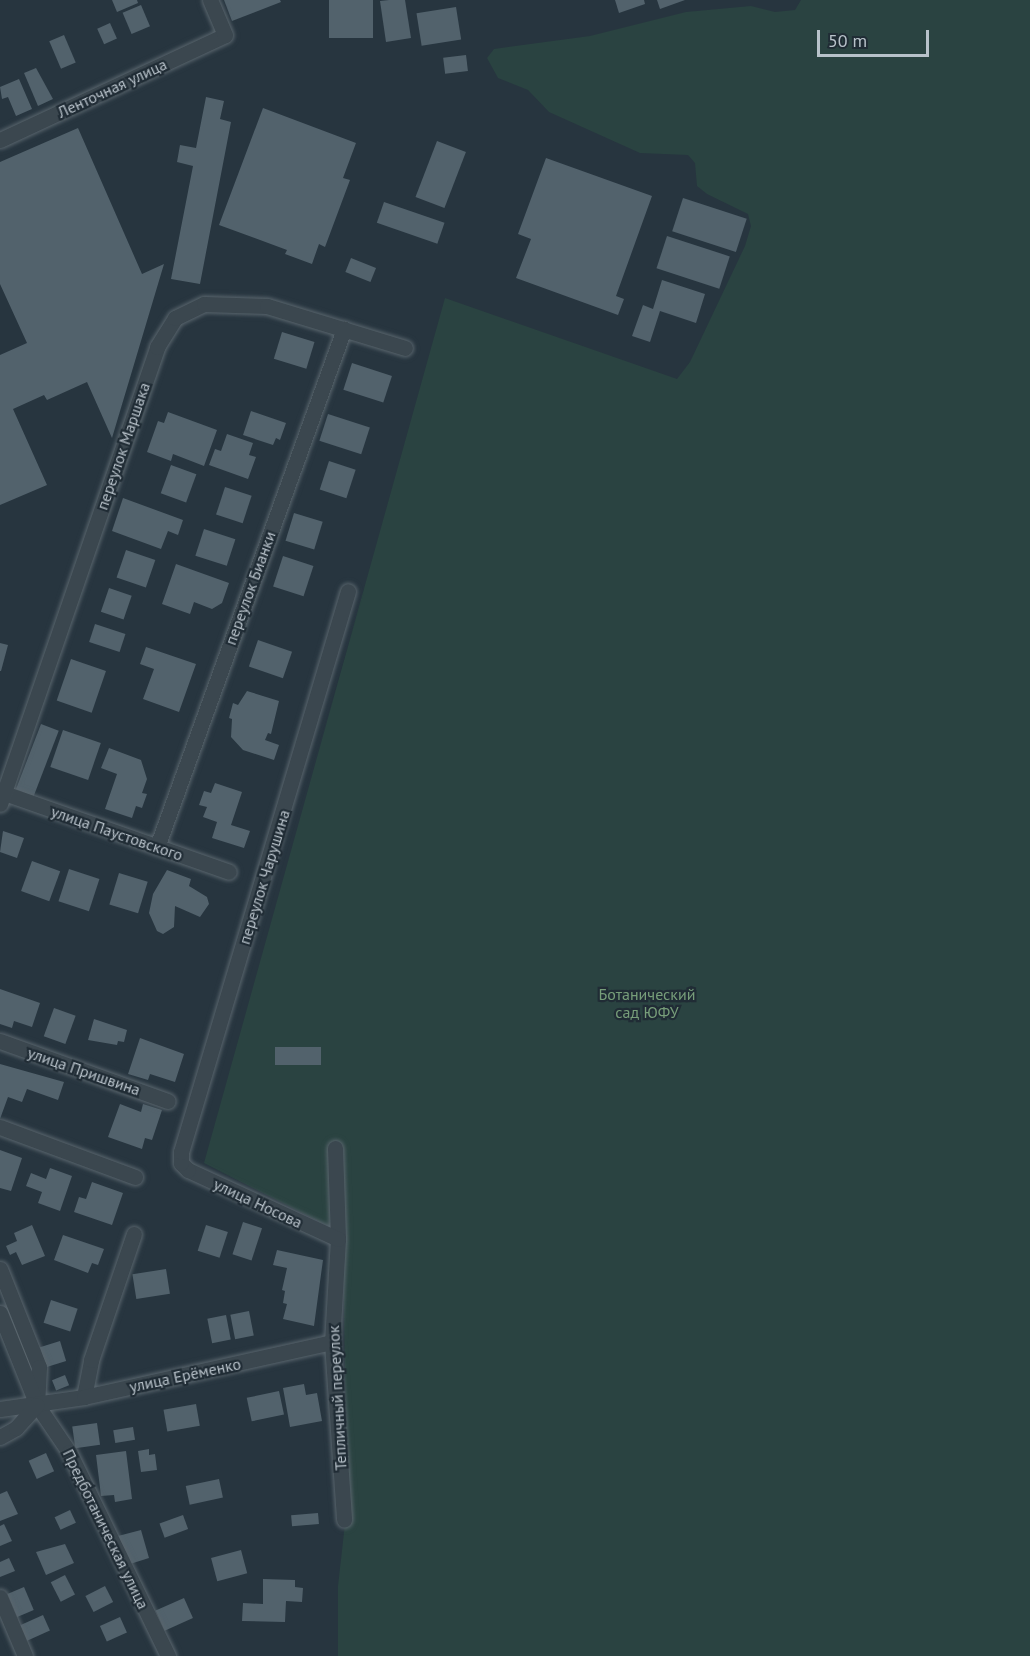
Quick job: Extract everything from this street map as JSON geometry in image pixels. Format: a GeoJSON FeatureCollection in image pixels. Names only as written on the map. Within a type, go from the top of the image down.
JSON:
{"type":"FeatureCollection","features":[{"type":"Feature","properties":{"kind":"street","name":"Ленточная улица"},"geometry":{"type":"LineString","coordinates":[[0,140],[225,35],[210,0]]}},
{"type":"Feature","properties":{"kind":"street","name":"переулок Маршака"},"geometry":{"type":"LineString","coordinates":[[2,799],[166,328],[187,310],[230,303],[267,306],[405,348]]}},
{"type":"Feature","properties":{"kind":"street","name":"переулок Бианки"},"geometry":{"type":"LineString","coordinates":[[157,847],[344,329]]}},
{"type":"Feature","properties":{"kind":"street","name":"переулок Чарушина"},"geometry":{"type":"LineString","coordinates":[[182,1163],[188,1122],[348,591]]}},
{"type":"Feature","properties":{"kind":"street","name":"улица Паустовского"},"geometry":{"type":"LineString","coordinates":[[2,799],[229,872]]}},
{"type":"Feature","properties":{"kind":"street","name":"улица Пришвина"},"geometry":{"type":"LineString","coordinates":[[0,1041],[168,1101]]}},
{"type":"Feature","properties":{"kind":"street"},"geometry":{"type":"LineString","coordinates":[[0,1127],[135,1177]]}},
{"type":"Feature","properties":{"kind":"street","name":"Тепличный переулок"},"geometry":{"type":"LineString","coordinates":[[335,1148],[338,1239],[332,1342],[344,1520]]}},
{"type":"Feature","properties":{"kind":"street","name":"улица Носова"},"geometry":{"type":"LineString","coordinates":[[182,1163],[188,1170],[338,1239]]}},
{"type":"Feature","properties":{"kind":"street"},"geometry":{"type":"LineString","coordinates":[[84,1397],[91,1360],[134,1234]]}},
{"type":"Feature","properties":{"kind":"street"},"geometry":{"type":"LineString","coordinates":[[0,1269],[39,1367],[37,1405],[16,1428],[0,1437]]}},
{"type":"Feature","properties":{"kind":"street","name":"Предботаническая улица"},"geometry":{"type":"LineString","coordinates":[[0,1313],[37,1405],[69,1452],[168,1656]]}},
{"type":"Feature","properties":{"kind":"street","name":"улица Ерёменко"},"geometry":{"type":"LineString","coordinates":[[0,1409],[84,1397],[332,1342]]}},
{"type":"Feature","properties":{"kind":"street"},"geometry":{"type":"LineString","coordinates":[[0,1597],[25,1656]]}},
{"type":"Feature","properties":{"kind":"green space","name":"Ботанический сад ЮФУ"},"geometry":{"type":"Polygon","coordinates":[[[801,0],[1030,0],[1030,1656],[338,1656],[338,1586],[347,1506],[343,1241],[332,1228],[204,1163],[445,298],[677,379],[690,362],[745,246],[751,226],[748,214],[707,194],[697,186],[695,163],[688,155],[640,153],[549,112],[528,90],[498,78],[487,58],[494,49],[590,36],[686,12],[751,6],[775,12],[795,10],[801,0]]]}},
{"type":"Feature","properties":{"kind":"building"},"geometry":{"type":"Polygon","coordinates":[[[112,0],[137,0],[138,3],[117,12],[112,0]]]}},
{"type":"Feature","properties":{"kind":"building"},"geometry":{"type":"Polygon","coordinates":[[[224,0],[280,0],[281,2],[232,21],[224,0]]]}},
{"type":"Feature","properties":{"kind":"building"},"geometry":{"type":"Polygon","coordinates":[[[329,0],[373,0],[373,38],[329,38],[329,0]]]}},
{"type":"Feature","properties":{"kind":"building"},"geometry":{"type":"Polygon","coordinates":[[[405,0],[411,38],[386,42],[380,1],[405,0]]]}},
{"type":"Feature","properties":{"kind":"building"},"geometry":{"type":"Polygon","coordinates":[[[615,0],[644,0],[645,4],[619,13],[615,0]]]}},
{"type":"Feature","properties":{"kind":"building"},"geometry":{"type":"Polygon","coordinates":[[[657,0],[685,0],[660,9],[657,0]]]}},
{"type":"Feature","properties":{"kind":"building"},"geometry":{"type":"Polygon","coordinates":[[[141,5],[150,26],[132,34],[123,13],[141,5]]]}},
{"type":"Feature","properties":{"kind":"building"},"geometry":{"type":"Polygon","coordinates":[[[456,7],[461,40],[422,46],[416,13],[456,7]]]}},
{"type":"Feature","properties":{"kind":"building"},"geometry":{"type":"Polygon","coordinates":[[[110,23],[117,39],[104,44],[97,29],[110,23]]]}},
{"type":"Feature","properties":{"kind":"building"},"geometry":{"type":"Polygon","coordinates":[[[64,35],[76,63],[61,69],[49,41],[64,35]]]}},
{"type":"Feature","properties":{"kind":"building"},"geometry":{"type":"Polygon","coordinates":[[[466,55],[468,71],[445,74],[443,58],[466,55]]]}},
{"type":"Feature","properties":{"kind":"building"},"geometry":{"type":"Polygon","coordinates":[[[36,68],[53,99],[38,106],[24,73],[36,68]]]}},
{"type":"Feature","properties":{"kind":"building"},"geometry":{"type":"Polygon","coordinates":[[[19,79],[32,109],[16,116],[8,97],[2,99],[0,87],[19,79]]]}},
{"type":"Feature","properties":{"kind":"building"},"geometry":{"type":"Polygon","coordinates":[[[206,97],[224,101],[220,119],[231,122],[200,284],[171,279],[193,166],[177,162],[180,145],[196,148],[206,97]]]}},
{"type":"Feature","properties":{"kind":"building"},"geometry":{"type":"Polygon","coordinates":[[[263,108],[356,143],[343,178],[350,180],[325,247],[319,244],[312,264],[285,254],[287,250],[219,225],[263,108]]]}},
{"type":"Feature","properties":{"kind":"building"},"geometry":{"type":"Polygon","coordinates":[[[78,128],[142,274],[164,264],[112,438],[87,382],[47,400],[44,395],[13,409],[47,485],[0,505],[0,355],[27,343],[0,284],[0,162],[78,128]]]}},
{"type":"Feature","properties":{"kind":"building"},"geometry":{"type":"Polygon","coordinates":[[[437,141],[466,152],[444,208],[415,197],[437,141]]]}},
{"type":"Feature","properties":{"kind":"building"},"geometry":{"type":"Polygon","coordinates":[[[546,158],[652,196],[616,296],[624,299],[618,315],[516,278],[531,239],[518,234],[546,158]]]}},
{"type":"Feature","properties":{"kind":"building"},"geometry":{"type":"Polygon","coordinates":[[[683,198],[747,219],[736,252],[672,231],[683,198]]]}},
{"type":"Feature","properties":{"kind":"building"},"geometry":{"type":"Polygon","coordinates":[[[384,202],[445,223],[437,244],[377,223],[384,202]]]}},
{"type":"Feature","properties":{"kind":"building"},"geometry":{"type":"Polygon","coordinates":[[[667,236],[730,256],[719,289],[656,268],[667,236]]]}},
{"type":"Feature","properties":{"kind":"building"},"geometry":{"type":"Polygon","coordinates":[[[351,258],[376,268],[370,282],[345,272],[351,258]]]}},
{"type":"Feature","properties":{"kind":"building"},"geometry":{"type":"Polygon","coordinates":[[[662,280],[705,294],[696,323],[660,311],[650,342],[632,336],[643,305],[653,309],[662,280]]]}},
{"type":"Feature","properties":{"kind":"building"},"geometry":{"type":"Polygon","coordinates":[[[282,332],[315,342],[306,369],[274,359],[282,332]]]}},
{"type":"Feature","properties":{"kind":"building"},"geometry":{"type":"Polygon","coordinates":[[[352,363],[392,376],[383,403],[343,390],[352,363]]]}},
{"type":"Feature","properties":{"kind":"building"},"geometry":{"type":"Polygon","coordinates":[[[251,411],[286,423],[280,440],[276,438],[273,445],[243,435],[251,411]]]}},
{"type":"Feature","properties":{"kind":"building"},"geometry":{"type":"Polygon","coordinates":[[[168,412],[217,430],[204,466],[173,454],[171,461],[147,452],[158,421],[164,423],[168,412]]]}},
{"type":"Feature","properties":{"kind":"building"},"geometry":{"type":"Polygon","coordinates":[[[328,414],[370,428],[361,454],[319,441],[328,414]]]}},
{"type":"Feature","properties":{"kind":"building"},"geometry":{"type":"Polygon","coordinates":[[[227,434],[253,443],[249,455],[256,457],[248,479],[209,465],[215,449],[221,451],[227,434]]]}},
{"type":"Feature","properties":{"kind":"building"},"geometry":{"type":"Polygon","coordinates":[[[329,461],[356,470],[346,498],[320,490],[329,461]]]}},
{"type":"Feature","properties":{"kind":"building"},"geometry":{"type":"Polygon","coordinates":[[[171,465],[196,474],[186,502],[161,493],[171,465]]]}},
{"type":"Feature","properties":{"kind":"building"},"geometry":{"type":"Polygon","coordinates":[[[225,487],[252,496],[243,523],[216,515],[225,487]]]}},
{"type":"Feature","properties":{"kind":"building"},"geometry":{"type":"Polygon","coordinates":[[[123,498],[183,520],[178,535],[168,531],[161,549],[112,531],[123,498]]]}},
{"type":"Feature","properties":{"kind":"building"},"geometry":{"type":"Polygon","coordinates":[[[294,513],[323,522],[314,550],[286,541],[294,513]]]}},
{"type":"Feature","properties":{"kind":"building"},"geometry":{"type":"Polygon","coordinates":[[[204,529],[235,539],[227,566],[195,556],[204,529]]]}},
{"type":"Feature","properties":{"kind":"building"},"geometry":{"type":"Polygon","coordinates":[[[126,550],[155,560],[146,588],[117,577],[126,550]]]}},
{"type":"Feature","properties":{"kind":"building"},"geometry":{"type":"Polygon","coordinates":[[[283,556],[313,566],[304,596],[273,586],[283,556]]]}},
{"type":"Feature","properties":{"kind":"building"},"geometry":{"type":"Polygon","coordinates":[[[176,564],[229,583],[222,603],[212,609],[194,602],[190,614],[162,604],[176,564]]]}},
{"type":"Feature","properties":{"kind":"building"},"geometry":{"type":"Polygon","coordinates":[[[109,588],[132,596],[124,619],[101,612],[109,588]]]}},
{"type":"Feature","properties":{"kind":"building"},"geometry":{"type":"Polygon","coordinates":[[[95,624],[125,634],[120,652],[89,642],[95,624]]]}},
{"type":"Feature","properties":{"kind":"building"},"geometry":{"type":"Polygon","coordinates":[[[258,640],[292,652],[283,678],[249,666],[258,640]]]}},
{"type":"Feature","properties":{"kind":"building"},"geometry":{"type":"Polygon","coordinates":[[[0,643],[8,645],[1,671],[0,671],[0,643]]]}},
{"type":"Feature","properties":{"kind":"building"},"geometry":{"type":"Polygon","coordinates":[[[146,647],[196,664],[179,712],[143,699],[154,669],[140,664],[146,647]]]}},
{"type":"Feature","properties":{"kind":"building"},"geometry":{"type":"Polygon","coordinates":[[[71,659],[106,671],[92,713],[57,701],[71,659]]]}},
{"type":"Feature","properties":{"kind":"building"},"geometry":{"type":"Polygon","coordinates":[[[247,691],[279,701],[271,734],[268,733],[265,740],[279,745],[274,760],[243,750],[231,737],[232,719],[229,718],[233,703],[238,705],[247,691]]]}},
{"type":"Feature","properties":{"kind":"building"},"geometry":{"type":"Polygon","coordinates":[[[41,724],[59,731],[34,796],[16,789],[41,724]]]}},
{"type":"Feature","properties":{"kind":"building"},"geometry":{"type":"Polygon","coordinates":[[[63,730],[101,743],[88,780],[50,767],[63,730]]]}},
{"type":"Feature","properties":{"kind":"building"},"geometry":{"type":"Polygon","coordinates":[[[109,748],[141,760],[147,779],[142,793],[147,794],[142,808],[136,806],[132,818],[105,809],[117,774],[101,768],[109,748]]]}},
{"type":"Feature","properties":{"kind":"building"},"geometry":{"type":"Polygon","coordinates":[[[215,783],[242,792],[231,825],[250,831],[244,848],[212,838],[217,822],[203,817],[207,807],[199,805],[204,791],[211,793],[215,783]]]}},
{"type":"Feature","properties":{"kind":"building"},"geometry":{"type":"Polygon","coordinates":[[[3,831],[24,838],[17,858],[0,852],[3,831]]]}},
{"type":"Feature","properties":{"kind":"building"},"geometry":{"type":"Polygon","coordinates":[[[32,861],[60,871],[49,901],[21,891],[32,861]]]}},
{"type":"Feature","properties":{"kind":"building"},"geometry":{"type":"Polygon","coordinates":[[[69,869],[99,879],[89,911],[58,901],[69,869]]]}},
{"type":"Feature","properties":{"kind":"building"},"geometry":{"type":"Polygon","coordinates":[[[167,870],[191,879],[189,886],[207,897],[209,904],[200,917],[175,906],[174,927],[163,934],[157,931],[149,913],[153,894],[167,870]]]}},
{"type":"Feature","properties":{"kind":"building"},"geometry":{"type":"Polygon","coordinates":[[[119,873],[148,882],[138,913],[109,905],[119,873]]]}},
{"type":"Feature","properties":{"kind":"building"},"geometry":{"type":"Polygon","coordinates":[[[0,989],[40,1003],[32,1027],[14,1021],[12,1028],[0,1024],[0,989]]]}},
{"type":"Feature","properties":{"kind":"building"},"geometry":{"type":"Polygon","coordinates":[[[54,1008],[76,1016],[65,1044],[44,1036],[54,1008]]]}},
{"type":"Feature","properties":{"kind":"building"},"geometry":{"type":"Polygon","coordinates":[[[94,1019],[127,1030],[124,1042],[118,1041],[117,1045],[88,1040],[94,1019]]]}},
{"type":"Feature","properties":{"kind":"building"},"geometry":{"type":"Polygon","coordinates":[[[140,1038],[184,1054],[175,1082],[150,1074],[148,1080],[128,1074],[140,1038]]]}},
{"type":"Feature","properties":{"kind":"building"},"geometry":{"type":"Polygon","coordinates":[[[275,1047],[321,1047],[321,1065],[275,1065],[275,1047]]]}},
{"type":"Feature","properties":{"kind":"building"},"geometry":{"type":"Polygon","coordinates":[[[0,1064],[64,1082],[58,1100],[27,1089],[22,1102],[8,1097],[0,1119],[0,1064]]]}},
{"type":"Feature","properties":{"kind":"building"},"geometry":{"type":"Polygon","coordinates":[[[120,1104],[141,1112],[143,1104],[162,1110],[152,1140],[145,1138],[142,1149],[108,1137],[120,1104]]]}},
{"type":"Feature","properties":{"kind":"building"},"geometry":{"type":"Polygon","coordinates":[[[0,1150],[22,1158],[11,1191],[0,1188],[0,1150]]]}},
{"type":"Feature","properties":{"kind":"building"},"geometry":{"type":"Polygon","coordinates":[[[50,1168],[72,1176],[60,1211],[38,1203],[42,1192],[26,1186],[31,1173],[46,1179],[50,1168]]]}},
{"type":"Feature","properties":{"kind":"building"},"geometry":{"type":"Polygon","coordinates":[[[92,1182],[123,1193],[112,1225],[74,1212],[79,1197],[86,1199],[92,1182]]]}},
{"type":"Feature","properties":{"kind":"building"},"geometry":{"type":"Polygon","coordinates":[[[243,1222],[262,1228],[252,1261],[232,1254],[243,1222]]]}},
{"type":"Feature","properties":{"kind":"building"},"geometry":{"type":"Polygon","coordinates":[[[32,1225],[45,1256],[22,1265],[16,1252],[10,1255],[6,1246],[17,1241],[14,1233],[32,1225]]]}},
{"type":"Feature","properties":{"kind":"building"},"geometry":{"type":"Polygon","coordinates":[[[206,1225],[228,1232],[220,1258],[198,1251],[206,1225]]]}},
{"type":"Feature","properties":{"kind":"building"},"geometry":{"type":"Polygon","coordinates":[[[63,1235],[104,1249],[98,1265],[92,1263],[88,1273],[54,1260],[63,1235]]]}},
{"type":"Feature","properties":{"kind":"building"},"geometry":{"type":"Polygon","coordinates":[[[277,1250],[323,1260],[314,1326],[283,1319],[287,1304],[283,1303],[285,1291],[282,1290],[287,1268],[273,1265],[277,1250]]]}},
{"type":"Feature","properties":{"kind":"building"},"geometry":{"type":"Polygon","coordinates":[[[166,1269],[170,1294],[136,1299],[132,1274],[166,1269]]]}},
{"type":"Feature","properties":{"kind":"building"},"geometry":{"type":"Polygon","coordinates":[[[51,1300],[78,1309],[70,1331],[44,1323],[51,1300]]]}},
{"type":"Feature","properties":{"kind":"building"},"geometry":{"type":"Polygon","coordinates":[[[249,1311],[254,1336],[235,1339],[230,1315],[249,1311]]]}},
{"type":"Feature","properties":{"kind":"building"},"geometry":{"type":"Polygon","coordinates":[[[226,1315],[231,1340],[212,1343],[207,1319],[226,1315]]]}},
{"type":"Feature","properties":{"kind":"building"},"geometry":{"type":"Polygon","coordinates":[[[60,1341],[66,1361],[46,1367],[40,1347],[60,1341]]]}},
{"type":"Feature","properties":{"kind":"building"},"geometry":{"type":"Polygon","coordinates":[[[65,1375],[69,1385],[56,1390],[52,1380],[65,1375]]]}},
{"type":"Feature","properties":{"kind":"building"},"geometry":{"type":"Polygon","coordinates":[[[304,1384],[306,1395],[317,1393],[322,1421],[290,1427],[283,1388],[304,1384]]]}},
{"type":"Feature","properties":{"kind":"building"},"geometry":{"type":"Polygon","coordinates":[[[279,1391],[284,1414],[252,1421],[247,1398],[279,1391]]]}},
{"type":"Feature","properties":{"kind":"building"},"geometry":{"type":"Polygon","coordinates":[[[196,1404],[200,1426],[167,1431],[164,1410],[196,1404]]]}},
{"type":"Feature","properties":{"kind":"building"},"geometry":{"type":"Polygon","coordinates":[[[97,1423],[100,1445],[75,1448],[72,1426],[97,1423]]]}},
{"type":"Feature","properties":{"kind":"building"},"geometry":{"type":"Polygon","coordinates":[[[133,1427],[135,1440],[115,1443],[113,1430],[133,1427]]]}},
{"type":"Feature","properties":{"kind":"building"},"geometry":{"type":"Polygon","coordinates":[[[149,1449],[149,1455],[155,1454],[157,1470],[141,1472],[138,1451],[149,1449]]]}},
{"type":"Feature","properties":{"kind":"building"},"geometry":{"type":"Polygon","coordinates":[[[126,1451],[132,1499],[115,1502],[114,1495],[101,1496],[96,1455],[126,1451]]]}},
{"type":"Feature","properties":{"kind":"building"},"geometry":{"type":"Polygon","coordinates":[[[46,1453],[54,1471],[37,1479],[29,1461],[46,1453]]]}},
{"type":"Feature","properties":{"kind":"building"},"geometry":{"type":"Polygon","coordinates":[[[219,1479],[223,1498],[190,1505],[186,1486],[219,1479]]]}},
{"type":"Feature","properties":{"kind":"building"},"geometry":{"type":"Polygon","coordinates":[[[7,1491],[18,1514],[0,1521],[0,1494],[7,1491]]]}},
{"type":"Feature","properties":{"kind":"building"},"geometry":{"type":"Polygon","coordinates":[[[70,1510],[76,1523],[61,1530],[55,1517],[70,1510]]]}},
{"type":"Feature","properties":{"kind":"building"},"geometry":{"type":"Polygon","coordinates":[[[318,1513],[319,1524],[292,1526],[291,1515],[318,1513]]]}},
{"type":"Feature","properties":{"kind":"building"},"geometry":{"type":"Polygon","coordinates":[[[183,1515],[188,1529],[165,1538],[160,1524],[183,1515]]]}},
{"type":"Feature","properties":{"kind":"building"},"geometry":{"type":"Polygon","coordinates":[[[4,1524],[12,1541],[0,1546],[0,1526],[4,1524]]]}},
{"type":"Feature","properties":{"kind":"building"},"geometry":{"type":"Polygon","coordinates":[[[141,1530],[149,1558],[130,1564],[118,1536],[141,1530]]]}},
{"type":"Feature","properties":{"kind":"building"},"geometry":{"type":"Polygon","coordinates":[[[65,1544],[74,1563],[46,1575],[36,1552],[65,1544]]]}},
{"type":"Feature","properties":{"kind":"building"},"geometry":{"type":"Polygon","coordinates":[[[241,1550],[247,1573],[217,1581],[211,1558],[241,1550]]]}},
{"type":"Feature","properties":{"kind":"building"},"geometry":{"type":"Polygon","coordinates":[[[9,1558],[15,1571],[0,1577],[0,1562],[9,1558]]]}},
{"type":"Feature","properties":{"kind":"building"},"geometry":{"type":"Polygon","coordinates":[[[65,1575],[75,1595],[61,1602],[51,1582],[65,1575]]]}},
{"type":"Feature","properties":{"kind":"building"},"geometry":{"type":"Polygon","coordinates":[[[263,1579],[295,1580],[295,1587],[303,1588],[302,1602],[286,1601],[285,1622],[242,1621],[243,1603],[263,1604],[263,1579]]]}},
{"type":"Feature","properties":{"kind":"building"},"geometry":{"type":"Polygon","coordinates":[[[105,1586],[113,1602],[94,1612],[85,1596],[105,1586]]]}},
{"type":"Feature","properties":{"kind":"building"},"geometry":{"type":"Polygon","coordinates":[[[24,1587],[34,1610],[17,1617],[7,1594],[24,1587]]]}},
{"type":"Feature","properties":{"kind":"building"},"geometry":{"type":"Polygon","coordinates":[[[184,1598],[193,1618],[165,1631],[156,1611],[184,1598]]]}},
{"type":"Feature","properties":{"kind":"building"},"geometry":{"type":"Polygon","coordinates":[[[43,1615],[50,1631],[27,1641],[20,1625],[43,1615]]]}},
{"type":"Feature","properties":{"kind":"building"},"geometry":{"type":"Polygon","coordinates":[[[120,1617],[127,1633],[107,1641],[100,1626],[120,1617]]]}}]}
